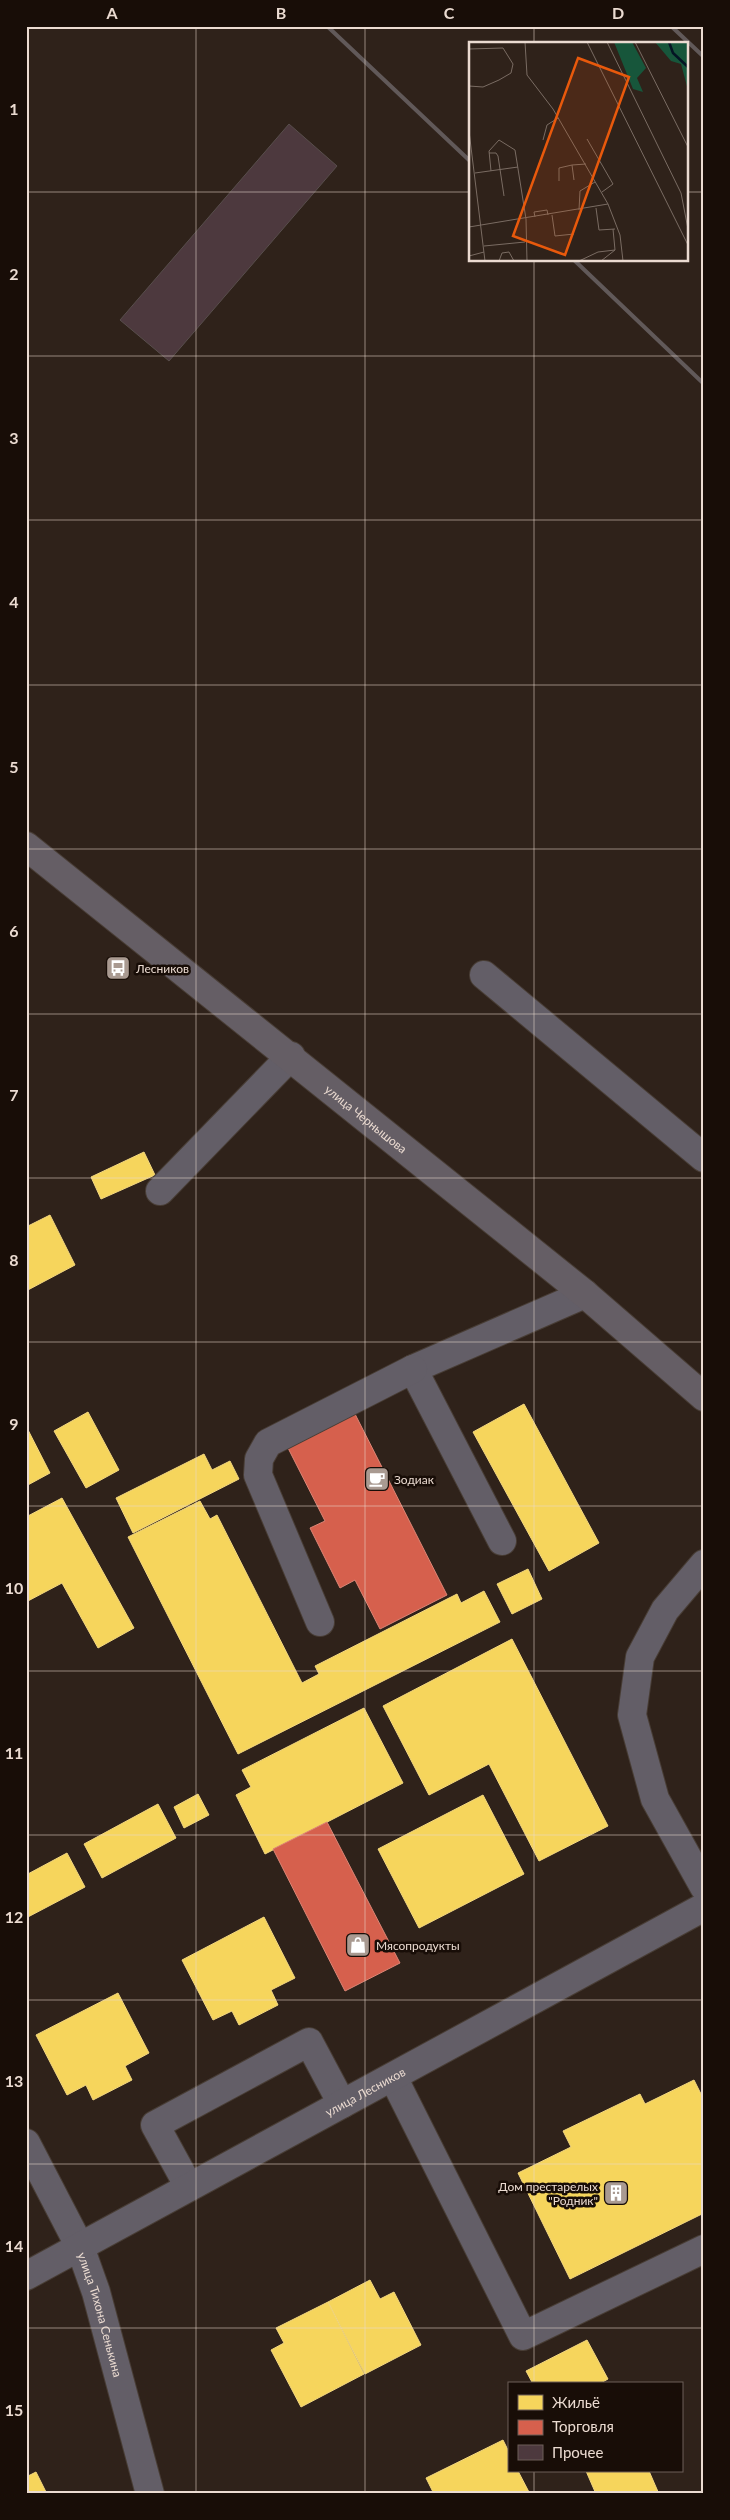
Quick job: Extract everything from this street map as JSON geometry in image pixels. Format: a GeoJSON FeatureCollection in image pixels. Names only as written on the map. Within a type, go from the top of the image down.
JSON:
{"type":"FeatureCollection","features":[{"type":"Feature","properties":{"kind":"main road","name":"улица Чернышова"},"geometry":{"type":"LineString","coordinates":[[26,846],[291,1056],[585,1294],[704,1397]]}},
{"type":"Feature","properties":{"kind":"street"},"geometry":{"type":"LineString","coordinates":[[484,975],[704,1158]]}},
{"type":"Feature","properties":{"kind":"street"},"geometry":{"type":"LineString","coordinates":[[160,1191],[291,1056]]}},
{"type":"Feature","properties":{"kind":"street"},"geometry":{"type":"LineString","coordinates":[[320,1622],[258,1476],[259,1459],[268,1444],[413,1369],[585,1294]]}},
{"type":"Feature","properties":{"kind":"street"},"geometry":{"type":"LineString","coordinates":[[413,1369],[502,1541]]}},
{"type":"Feature","properties":{"kind":"street"},"geometry":{"type":"LineString","coordinates":[[704,1564],[665,1610],[640,1657],[632,1715],[656,1798],[704,1887]]}},
{"type":"Feature","properties":{"kind":"street","name":"улица Лесников"},"geometry":{"type":"LineString","coordinates":[[26,2276],[704,1907]]}},
{"type":"Feature","properties":{"kind":"street"},"geometry":{"type":"LineString","coordinates":[[189,2187],[155,2125],[309,2042],[342,2104]]}},
{"type":"Feature","properties":{"kind":"street"},"geometry":{"type":"LineString","coordinates":[[393,2077],[523,2336],[704,2249]]}},
{"type":"Feature","properties":{"kind":"street","name":"улица Тихона Сенькина"},"geometry":{"type":"LineString","coordinates":[[26,2143],[80,2247],[96,2292],[150,2494]]}},
{"type":"Feature","properties":{"kind":"building: Жильё"},"geometry":{"type":"Polygon","coordinates":[[[144,1152],[155,1175],[101,1199],[91,1177],[144,1152]]]}},
{"type":"Feature","properties":{"kind":"building: Жильё"},"geometry":{"type":"Polygon","coordinates":[[[50,1215],[75,1265],[26,1291],[26,1227],[50,1215]]]}},
{"type":"Feature","properties":{"kind":"building: Жильё"},"geometry":{"type":"Polygon","coordinates":[[[524,1404],[599,1543],[549,1571],[473,1432],[524,1404]]]}},
{"type":"Feature","properties":{"kind":"building: Жильё"},"geometry":{"type":"Polygon","coordinates":[[[88,1412],[119,1470],[86,1488],[54,1431],[88,1412]]]}},
{"type":"Feature","properties":{"kind":"building: Жильё"},"geometry":{"type":"Polygon","coordinates":[[[26,1426],[50,1473],[26,1486],[26,1426]]]}},
{"type":"Feature","properties":{"kind":"building: Жильё"},"geometry":{"type":"Polygon","coordinates":[[[204,1454],[212,1470],[230,1461],[239,1479],[133,1533],[116,1498],[204,1454]]]}},
{"type":"Feature","properties":{"kind":"building: Жильё"},"geometry":{"type":"Polygon","coordinates":[[[62,1498],[134,1628],[98,1648],[62,1583],[26,1602],[26,1517],[62,1498]]]}},
{"type":"Feature","properties":{"kind":"building: Жильё"},"geometry":{"type":"Polygon","coordinates":[[[200,1501],[210,1519],[217,1515],[302,1683],[319,1674],[315,1666],[457,1594],[461,1603],[484,1591],[500,1622],[238,1754],[128,1537],[200,1501]]]}},
{"type":"Feature","properties":{"kind":"building: Жильё"},"geometry":{"type":"Polygon","coordinates":[[[528,1569],[542,1599],[512,1614],[497,1584],[528,1569]]]}},
{"type":"Feature","properties":{"kind":"building: Жильё"},"geometry":{"type":"Polygon","coordinates":[[[512,1639],[608,1826],[539,1861],[489,1764],[429,1795],[383,1706],[512,1639]]]}},
{"type":"Feature","properties":{"kind":"building: Жильё"},"geometry":{"type":"Polygon","coordinates":[[[364,1708],[403,1783],[265,1854],[236,1795],[251,1787],[242,1770],[364,1708]]]}},
{"type":"Feature","properties":{"kind":"building: Жильё"},"geometry":{"type":"Polygon","coordinates":[[[198,1794],[209,1815],[184,1828],[174,1807],[198,1794]]]}},
{"type":"Feature","properties":{"kind":"building: Жильё"},"geometry":{"type":"Polygon","coordinates":[[[483,1795],[524,1874],[419,1928],[378,1849],[483,1795]]]}},
{"type":"Feature","properties":{"kind":"building: Жильё"},"geometry":{"type":"Polygon","coordinates":[[[158,1804],[176,1838],[102,1878],[84,1844],[158,1804]]]}},
{"type":"Feature","properties":{"kind":"building: Жильё"},"geometry":{"type":"Polygon","coordinates":[[[67,1853],[85,1887],[26,1918],[26,1875],[67,1853]]]}},
{"type":"Feature","properties":{"kind":"building: Жильё"},"geometry":{"type":"Polygon","coordinates":[[[264,1917],[295,1978],[271,1990],[278,2005],[239,2025],[232,2011],[213,2020],[182,1960],[264,1917]]]}},
{"type":"Feature","properties":{"kind":"building: Жильё"},"geometry":{"type":"Polygon","coordinates":[[[118,1993],[149,2053],[125,2066],[132,2080],[93,2100],[86,2085],[67,2095],[36,2035],[118,1993]]]}},
{"type":"Feature","properties":{"kind":"building: Жильё","name":"Дом престарелых \"Родник\""},"geometry":{"type":"Polygon","coordinates":[[[694,2080],[704,2100],[704,2213],[570,2279],[518,2173],[571,2147],[563,2131],[640,2094],[645,2104],[694,2080]]]}},
{"type":"Feature","properties":{"kind":"building: Жильё"},"geometry":{"type":"Polygon","coordinates":[[[370,2280],[380,2299],[394,2292],[421,2345],[365,2374],[328,2302],[370,2280]]]}},
{"type":"Feature","properties":{"kind":"building: Жильё"},"geometry":{"type":"Polygon","coordinates":[[[328,2302],[364,2374],[301,2407],[271,2350],[284,2343],[276,2328],[328,2302]]]}},
{"type":"Feature","properties":{"kind":"building: Жильё"},"geometry":{"type":"Polygon","coordinates":[[[587,2340],[608,2379],[603,2382],[532,2382],[526,2371],[587,2340]]]}},
{"type":"Feature","properties":{"kind":"building: Жильё"},"geometry":{"type":"Polygon","coordinates":[[[503,2440],[508,2450],[508,2472],[519,2472],[530,2494],[434,2494],[426,2478],[503,2440]]]}},
{"type":"Feature","properties":{"kind":"building: Жильё"},"geometry":{"type":"Polygon","coordinates":[[[36,2472],[47,2494],[26,2494],[26,2477],[36,2472]]]}},
{"type":"Feature","properties":{"kind":"building: Жильё"},"geometry":{"type":"Polygon","coordinates":[[[586,2472],[649,2472],[659,2494],[596,2494],[586,2472]]]}},
{"type":"Feature","properties":{"kind":"building: Торговля"},"geometry":{"type":"Polygon","coordinates":[[[355,1414],[447,1595],[380,1629],[355,1580],[340,1588],[310,1528],[325,1521],[288,1448],[355,1414]]]}},
{"type":"Feature","properties":{"kind":"building: Торговля"},"geometry":{"type":"Polygon","coordinates":[[[327,1822],[400,1963],[345,1991],[273,1849],[327,1822]]]}},
{"type":"Feature","properties":{"kind":"building: Прочее"},"geometry":{"type":"Polygon","coordinates":[[[289,124],[337,166],[169,361],[120,320],[289,124]]]}},
{"type":"Feature","properties":{"kind":"railway"},"geometry":{"type":"LineString","coordinates":[[327,26],[469,160]]}},
{"type":"Feature","properties":{"kind":"railway"},"geometry":{"type":"LineString","coordinates":[[671,26],[704,57]]}},
{"type":"Feature","properties":{"kind":"railway"},"geometry":{"type":"LineString","coordinates":[[575,261],[704,384]]}},
{"type":"Feature","properties":{"kind":"place","name":"Лесников"},"geometry":{"type":"Point","coordinates":[118,968]}},
{"type":"Feature","properties":{"kind":"place","name":"Зодиак"},"geometry":{"type":"Point","coordinates":[377,1479]}},
{"type":"Feature","properties":{"kind":"place","name":"Мясопродукты"},"geometry":{"type":"Point","coordinates":[358,1945]}},
{"type":"Feature","properties":{"kind":"place","name":"Дом престарелых \"Родник\""},"geometry":{"type":"Point","coordinates":[616,2193]}}]}
